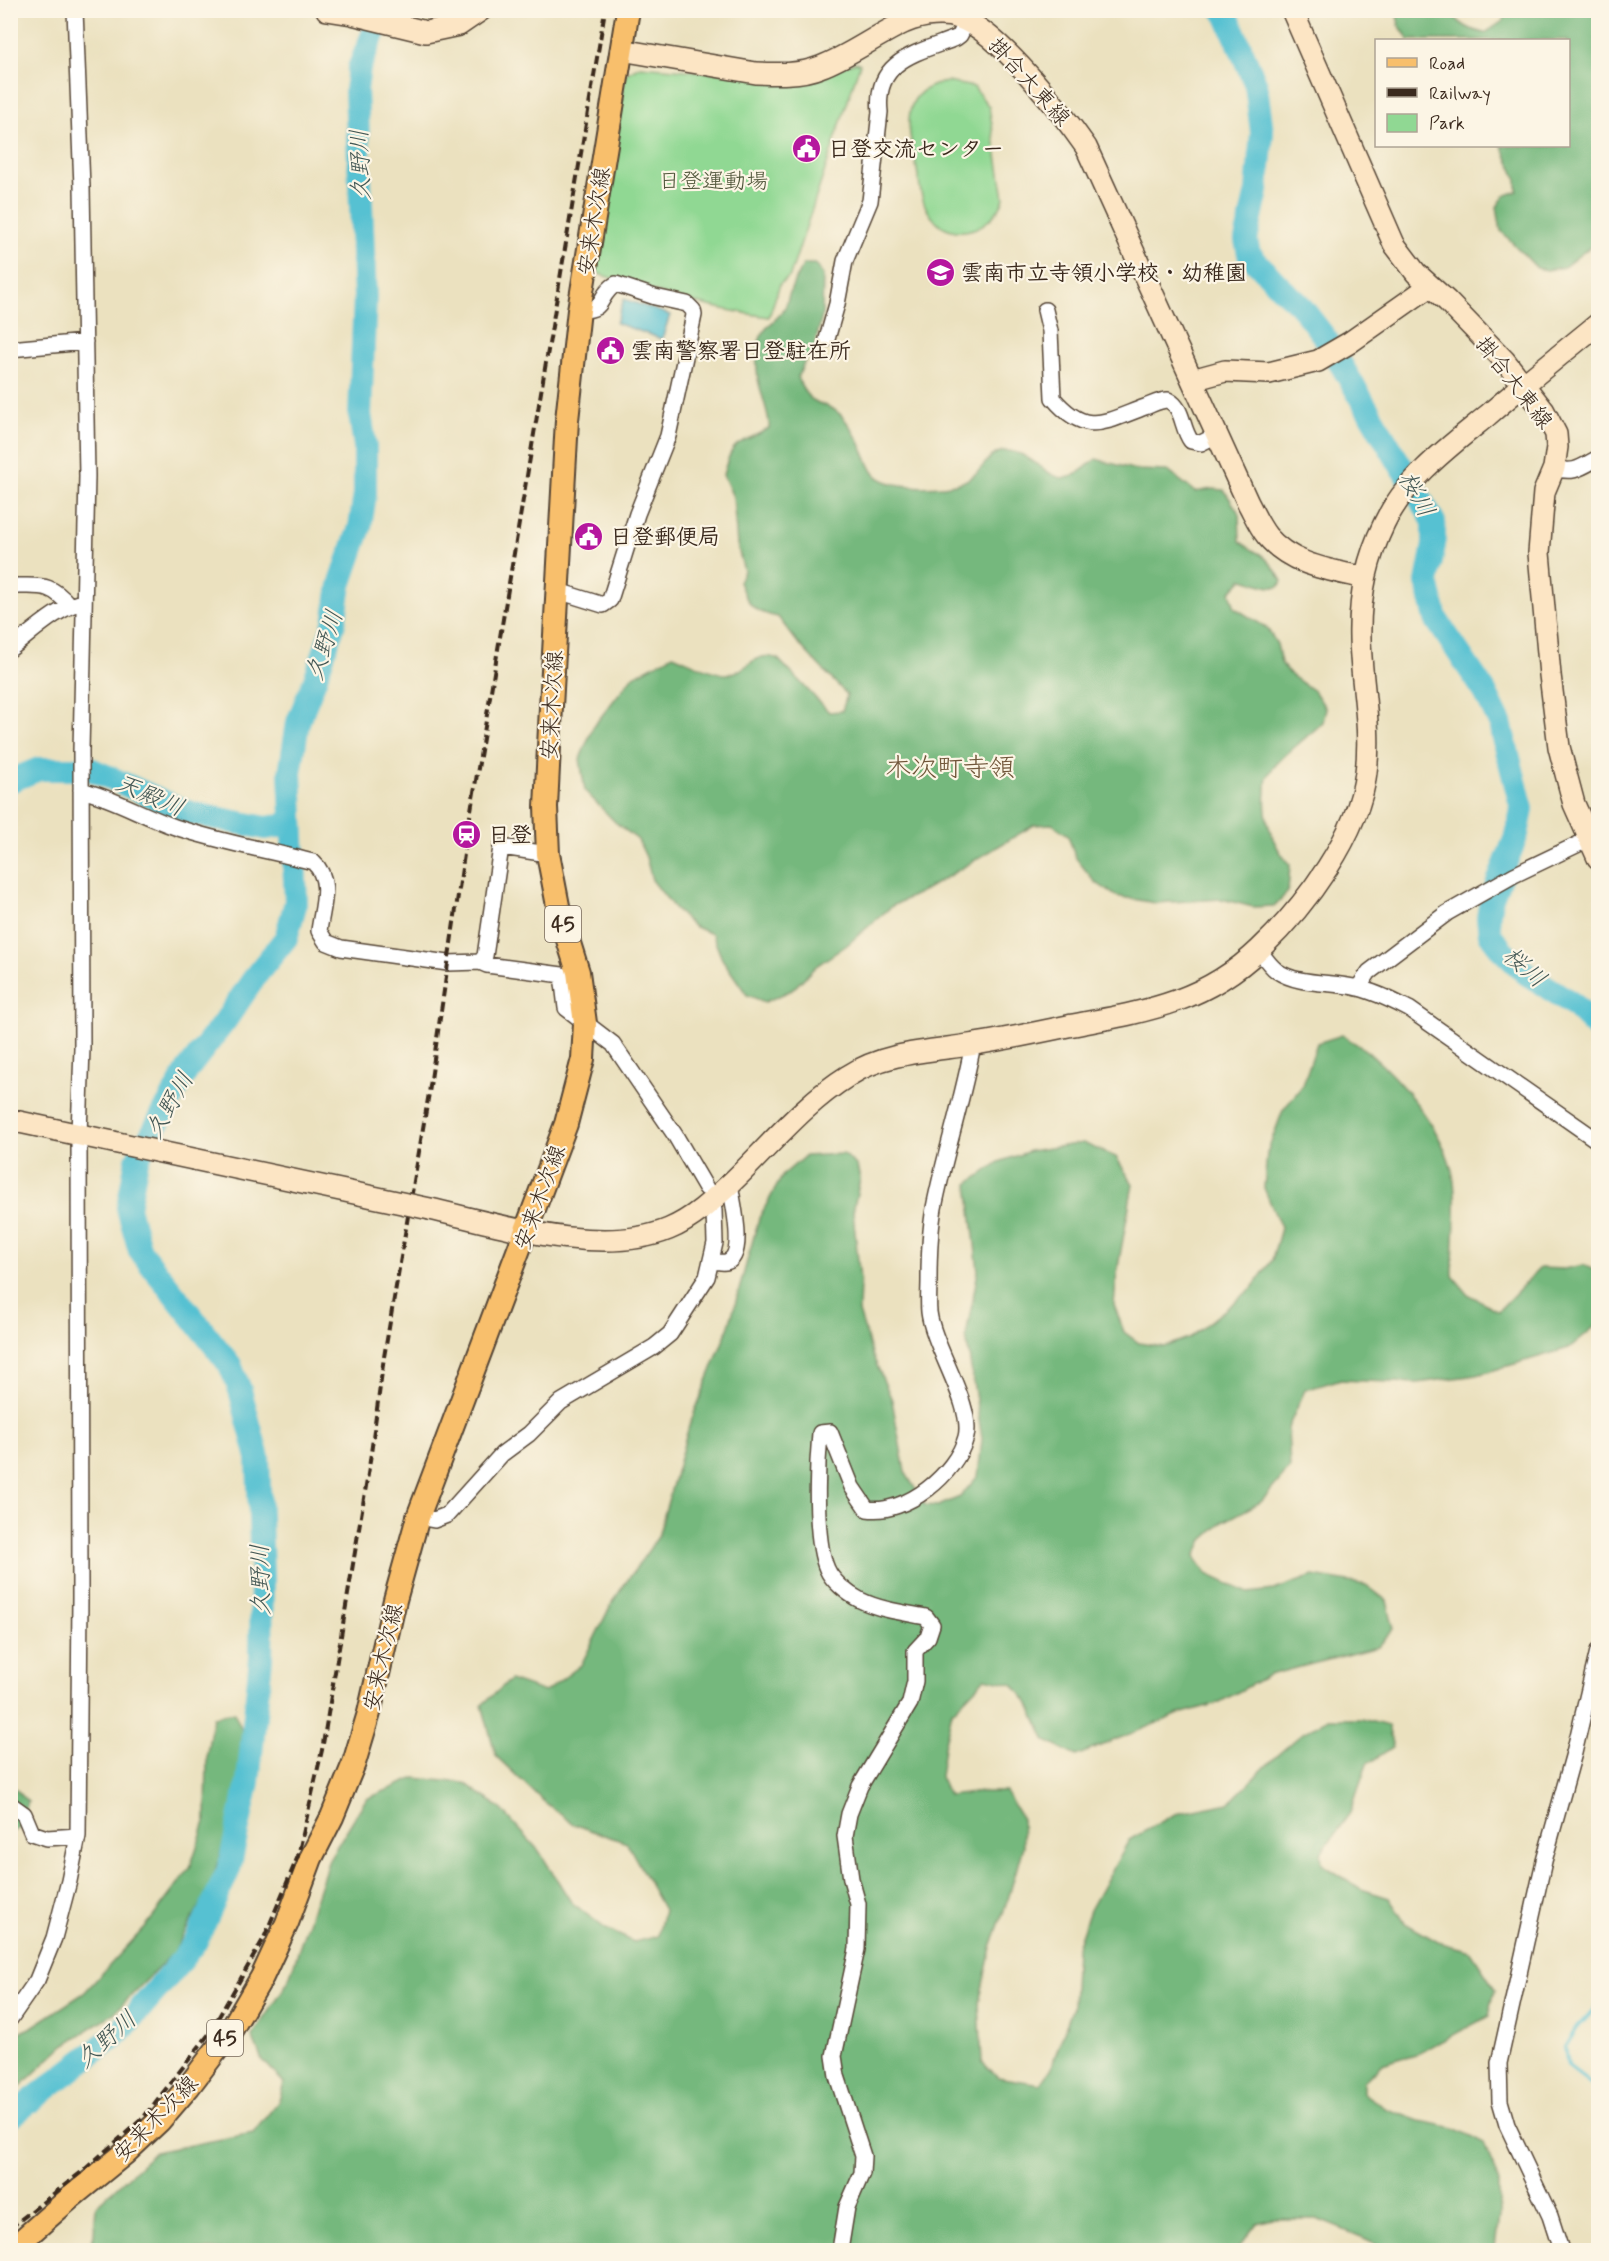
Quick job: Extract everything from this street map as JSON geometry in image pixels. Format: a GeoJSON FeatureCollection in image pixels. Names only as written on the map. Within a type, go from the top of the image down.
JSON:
{"type":"FeatureCollection","features":[{"type":"Feature","properties":{"kind":"main road","name":"安来木次線"},"geometry":{"type":"LineString","coordinates":[[11,2250],[124,2154],[159,2121],[230,2032],[262,1977],[287,1923],[311,1858],[332,1817],[354,1764],[418,1517],[566,1124],[583,1059],[585,1023],[578,972],[559,911],[548,854],[546,807],[567,420],[579,310],[628,10]]}},
{"type":"Feature","properties":{"kind":"street"},"geometry":{"type":"LineString","coordinates":[[10,2019],[37,1980],[54,1938],[78,1836],[79,1134],[82,1048],[81,751],[77,604],[87,476],[82,187],[75,10]]}},
{"type":"Feature","properties":{"kind":"street"},"geometry":{"type":"LineString","coordinates":[[327,10],[426,32],[459,26],[481,10]]}},
{"type":"Feature","properties":{"kind":"street","name":"掛合大東線"},"geometry":{"type":"LineString","coordinates":[[1292,10],[1394,244],[1416,273],[1504,360],[1554,427],[1557,447],[1554,468],[1544,492],[1539,530],[1544,611],[1559,747],[1574,804],[1599,858]]}},
{"type":"Feature","properties":{"kind":"street","name":"掛合大東線"},"geometry":{"type":"LineString","coordinates":[[621,50],[756,73],[779,74],[819,68],[898,25],[912,20],[944,15],[979,27],[1004,50],[1048,98],[1086,147],[1248,503],[1266,534],[1275,544],[1291,555],[1312,565],[1365,578]]}},
{"type":"Feature","properties":{"kind":"street"},"geometry":{"type":"LineString","coordinates":[[827,339],[837,304],[845,261],[870,201],[880,112],[878,98],[882,84],[899,61],[956,38],[967,21]]}},
{"type":"Feature","properties":{"kind":"street"},"geometry":{"type":"LineString","coordinates":[[558,591],[603,605],[610,600],[637,514],[668,436],[694,315],[693,310],[687,304],[655,297],[616,284],[596,308],[579,310]]}},
{"type":"Feature","properties":{"kind":"street"},"geometry":{"type":"LineString","coordinates":[[1192,380],[1226,371],[1269,373],[1318,362],[1430,286]]}},
{"type":"Feature","properties":{"kind":"street"},"geometry":{"type":"LineString","coordinates":[[1045,310],[1050,332],[1053,398],[1073,417],[1083,422],[1099,424],[1168,400],[1178,409],[1187,436],[1191,441],[1201,443],[1217,435]]}},
{"type":"Feature","properties":{"kind":"street"},"geometry":{"type":"LineString","coordinates":[[10,1120],[527,1231],[605,1241],[628,1240],[672,1228],[692,1216],[730,1184],[805,1110],[849,1075],[892,1056],[973,1044],[1166,1006],[1203,990],[1222,979],[1259,950],[1308,894],[1345,840],[1362,796],[1368,751],[1360,636],[1365,578],[1386,519],[1402,494],[1458,438],[1599,324]]}},
{"type":"Feature","properties":{"kind":"street"},"geometry":{"type":"LineString","coordinates":[[10,349],[85,342]]}},
{"type":"Feature","properties":{"kind":"street"},"geometry":{"type":"LineString","coordinates":[[1554,468],[1567,472],[1578,470],[1599,458]]}},
{"type":"Feature","properties":{"kind":"street"},"geometry":{"type":"LineString","coordinates":[[10,586],[51,588],[77,604]]}},
{"type":"Feature","properties":{"kind":"street"},"geometry":{"type":"LineString","coordinates":[[10,649],[77,604]]}},
{"type":"Feature","properties":{"kind":"street"},"geometry":{"type":"LineString","coordinates":[[81,784],[98,794],[182,829],[313,862],[321,869],[326,883],[319,931],[326,942],[341,948],[448,963],[480,962],[487,965],[562,975],[566,1008],[614,1044],[675,1136],[706,1188]]}},
{"type":"Feature","properties":{"kind":"street"},"geometry":{"type":"LineString","coordinates":[[1358,988],[1369,972],[1447,913],[1514,875],[1589,838]]}},
{"type":"Feature","properties":{"kind":"street"},"geometry":{"type":"LineString","coordinates":[[480,962],[486,956],[501,847],[548,854]]}},
{"type":"Feature","properties":{"kind":"street"},"geometry":{"type":"LineString","coordinates":[[1259,950],[1275,970],[1285,975],[1297,979],[1358,988],[1375,993],[1409,1009],[1599,1141]]}},
{"type":"Feature","properties":{"kind":"street"},"geometry":{"type":"LineString","coordinates":[[840,2250],[847,2207],[862,2172],[862,2156],[837,2076],[834,2056],[857,1949],[858,1904],[851,1879],[845,1836],[849,1814],[860,1786],[910,1703],[915,1681],[915,1651],[928,1637],[932,1625],[926,1617],[860,1600],[842,1588],[827,1570],[819,1538],[820,1433],[830,1432],[852,1487],[867,1509],[879,1511],[904,1504],[941,1478],[960,1453],[967,1435],[966,1420],[960,1394],[937,1342],[929,1312],[929,1252],[934,1209],[973,1044]]}},
{"type":"Feature","properties":{"kind":"street"},"geometry":{"type":"LineString","coordinates":[[712,1261],[725,1263],[732,1259],[736,1251],[738,1230],[730,1184]]}},
{"type":"Feature","properties":{"kind":"street"},"geometry":{"type":"LineString","coordinates":[[418,1517],[434,1520],[447,1515],[502,1454],[530,1434],[561,1402],[654,1347],[670,1334],[707,1278],[712,1261],[716,1227],[714,1210]]}},
{"type":"Feature","properties":{"kind":"street"},"geometry":{"type":"LineString","coordinates":[[1561,2250],[1550,2216],[1507,2126],[1500,2101],[1499,2063],[1544,1861],[1599,1651]]}},
{"type":"Feature","properties":{"kind":"street"},"geometry":{"type":"LineString","coordinates":[[10,1804],[24,1814],[33,1833],[47,1838],[78,1836]]}},
{"type":"Feature","properties":{"kind":"green space"},"geometry":{"type":"Polygon","coordinates":[[[1396,11],[1450,11],[1465,26],[1485,33],[1503,21],[1507,11],[1598,11],[1598,241],[1564,267],[1547,270],[1537,268],[1501,231],[1497,207],[1504,196],[1517,191],[1517,180],[1502,147],[1570,147],[1570,39],[1408,39],[1399,25],[1396,11]]]}},
{"type":"Feature","properties":{"kind":"green space","name":"日登運動場"},"geometry":{"type":"Polygon","coordinates":[[[856,62],[860,64],[790,276],[780,284],[769,317],[682,300],[599,274],[596,270],[625,74],[640,66],[802,80],[856,62]]]}},
{"type":"Feature","properties":{"kind":"green space"},"geometry":{"type":"Polygon","coordinates":[[[947,82],[974,87],[989,107],[1004,198],[992,218],[983,225],[962,231],[941,225],[925,206],[909,128],[913,103],[919,94],[930,87],[947,82]]]}},
{"type":"Feature","properties":{"kind":"green space"},"geometry":{"type":"Polygon","coordinates":[[[804,264],[815,264],[823,275],[822,316],[813,352],[804,363],[798,377],[808,396],[833,409],[846,421],[859,441],[872,470],[880,479],[902,485],[929,487],[954,484],[966,480],[978,472],[995,454],[1005,451],[1024,456],[1047,472],[1062,478],[1073,476],[1096,459],[1136,470],[1168,471],[1195,492],[1212,489],[1224,490],[1239,513],[1240,541],[1267,559],[1282,581],[1279,587],[1274,587],[1243,579],[1230,592],[1235,608],[1267,628],[1277,644],[1281,663],[1291,675],[1315,692],[1326,709],[1323,722],[1284,756],[1267,778],[1265,802],[1270,831],[1278,849],[1290,865],[1288,892],[1274,906],[1253,907],[1222,899],[1155,903],[1116,896],[1095,882],[1075,857],[1068,835],[1052,824],[1034,825],[925,890],[892,906],[847,945],[815,967],[792,990],[765,1002],[747,995],[722,959],[712,934],[693,926],[675,909],[652,880],[646,857],[638,840],[615,822],[585,791],[580,759],[593,727],[632,677],[673,655],[722,674],[735,672],[763,657],[778,659],[829,712],[842,711],[847,695],[798,643],[778,617],[762,613],[748,602],[739,582],[744,571],[737,544],[733,497],[723,475],[734,447],[769,428],[758,379],[759,341],[765,330],[784,309],[793,284],[804,264]]]}},
{"type":"Feature","properties":{"kind":"green space"},"geometry":{"type":"Polygon","coordinates":[[[1342,1035],[1369,1053],[1394,1077],[1438,1135],[1454,1179],[1453,1276],[1468,1294],[1498,1311],[1540,1268],[1564,1269],[1583,1265],[1598,1272],[1598,1324],[1569,1348],[1477,1375],[1417,1383],[1338,1380],[1305,1390],[1288,1428],[1290,1468],[1261,1502],[1223,1522],[1203,1540],[1195,1557],[1207,1574],[1248,1593],[1274,1590],[1313,1576],[1366,1585],[1387,1601],[1394,1629],[1378,1647],[1269,1675],[1218,1703],[1179,1714],[1076,1756],[1046,1741],[1029,1704],[1013,1684],[985,1678],[952,1712],[940,1777],[949,1796],[1006,1792],[1022,1819],[1023,1846],[991,1947],[979,2003],[982,2062],[998,2077],[1040,2084],[1050,2070],[1073,2007],[1076,1950],[1090,1910],[1129,1840],[1175,1814],[1229,1803],[1275,1757],[1303,1733],[1328,1719],[1362,1719],[1388,1726],[1393,1747],[1367,1764],[1350,1813],[1321,1853],[1322,1864],[1361,1889],[1389,1898],[1405,1923],[1438,1942],[1470,1951],[1495,1989],[1489,2016],[1419,2053],[1382,2064],[1363,2082],[1363,2093],[1387,2109],[1420,2121],[1455,2128],[1484,2143],[1499,2183],[1499,2216],[1495,2248],[1490,2250],[1389,2250],[1317,2219],[1273,2219],[1257,2223],[1237,2250],[89,2250],[94,2234],[96,2206],[155,2152],[253,2133],[279,2101],[284,2083],[261,2058],[252,2036],[288,1982],[329,1859],[366,1799],[415,1778],[465,1783],[501,1809],[539,1851],[571,1902],[606,1929],[634,1942],[658,1936],[664,1910],[627,1843],[573,1824],[542,1800],[496,1756],[482,1705],[510,1680],[545,1692],[581,1665],[613,1601],[658,1537],[689,1426],[729,1326],[759,1218],[783,1175],[805,1156],[843,1154],[857,1166],[860,1179],[853,1212],[860,1280],[859,1312],[872,1354],[892,1400],[905,1472],[925,1505],[938,1506],[960,1497],[978,1476],[982,1439],[966,1336],[978,1271],[968,1184],[999,1162],[1030,1151],[1083,1143],[1116,1157],[1133,1184],[1117,1272],[1114,1305],[1124,1332],[1139,1343],[1164,1347],[1191,1337],[1252,1288],[1272,1260],[1281,1228],[1264,1188],[1267,1153],[1283,1110],[1303,1085],[1317,1043],[1342,1035]]]}},
{"type":"Feature","properties":{"kind":"green space"},"geometry":{"type":"Polygon","coordinates":[[[234,1712],[242,1730],[236,1803],[211,1885],[174,1952],[113,2014],[64,2045],[11,2095],[11,2028],[16,2034],[32,2027],[84,1993],[147,1925],[190,1868],[206,1819],[207,1753],[213,1717],[234,1712]]]}},
{"type":"Feature","properties":{"kind":"green space"},"geometry":{"type":"Polygon","coordinates":[[[11,1784],[28,1802],[20,1828],[11,1832],[11,1784]]]}},
{"type":"Feature","properties":{"kind":"water"},"geometry":{"type":"Polygon","coordinates":[[[624,299],[670,315],[662,339],[616,323],[624,299]]]}},
{"type":"Feature","properties":{"kind":"waterway","name":"久野川"},"geometry":{"type":"LineString","coordinates":[[10,2117],[120,2032],[196,1941],[229,1869],[248,1782],[261,1658],[262,1576],[258,1458],[240,1390],[230,1365],[140,1251],[128,1208],[137,1160],[188,1069],[286,938],[296,902],[290,773],[298,722],[334,623],[340,585],[360,527],[365,494],[365,446],[360,414],[365,297],[356,90],[359,68],[383,10]]}},
{"type":"Feature","properties":{"kind":"waterway","name":"桜川"},"geometry":{"type":"LineString","coordinates":[[1223,10],[1256,85],[1262,132],[1257,191],[1246,240],[1249,254],[1299,304],[1326,339],[1434,522],[1434,545],[1427,582],[1436,619],[1485,692],[1500,723],[1522,809],[1517,834],[1491,900],[1488,918],[1490,934],[1502,950],[1527,974],[1573,1004],[1598,1029]]}},
{"type":"Feature","properties":{"kind":"waterway","name":"天殿川"},"geometry":{"type":"LineString","coordinates":[[10,781],[39,769],[90,769],[190,813],[266,828],[291,824]]}},
{"type":"Feature","properties":{"kind":"waterway"},"geometry":{"type":"LineString","coordinates":[[1598,2005],[1577,2028],[1565,2047],[1568,2066],[1598,2089]]}},
{"type":"Feature","properties":{"kind":"railway"},"geometry":{"type":"LineString","coordinates":[[10,2228],[84,2170],[143,2118],[209,2034],[264,1938],[298,1856],[322,1750],[369,1468],[384,1357],[429,1093],[467,834],[605,10]]}},
{"type":"Feature","properties":{"kind":"place","name":"日登交流センター"},"geometry":{"type":"Point","coordinates":[807,148]}},
{"type":"Feature","properties":{"kind":"place","name":"雲南市立寺領小学校・幼稚園"},"geometry":{"type":"Point","coordinates":[940,272]}},
{"type":"Feature","properties":{"kind":"place","name":"雲南警察署日登駐在所"},"geometry":{"type":"Point","coordinates":[610,350]}},
{"type":"Feature","properties":{"kind":"place","name":"日登郵便局"},"geometry":{"type":"Point","coordinates":[589,536]}},
{"type":"Feature","properties":{"kind":"place","name":"日登"},"geometry":{"type":"Point","coordinates":[467,834]}},
{"type":"Feature","properties":{"kind":"district","name":"木次町寺領"},"geometry":{"type":"Point","coordinates":[950,767]}}]}
